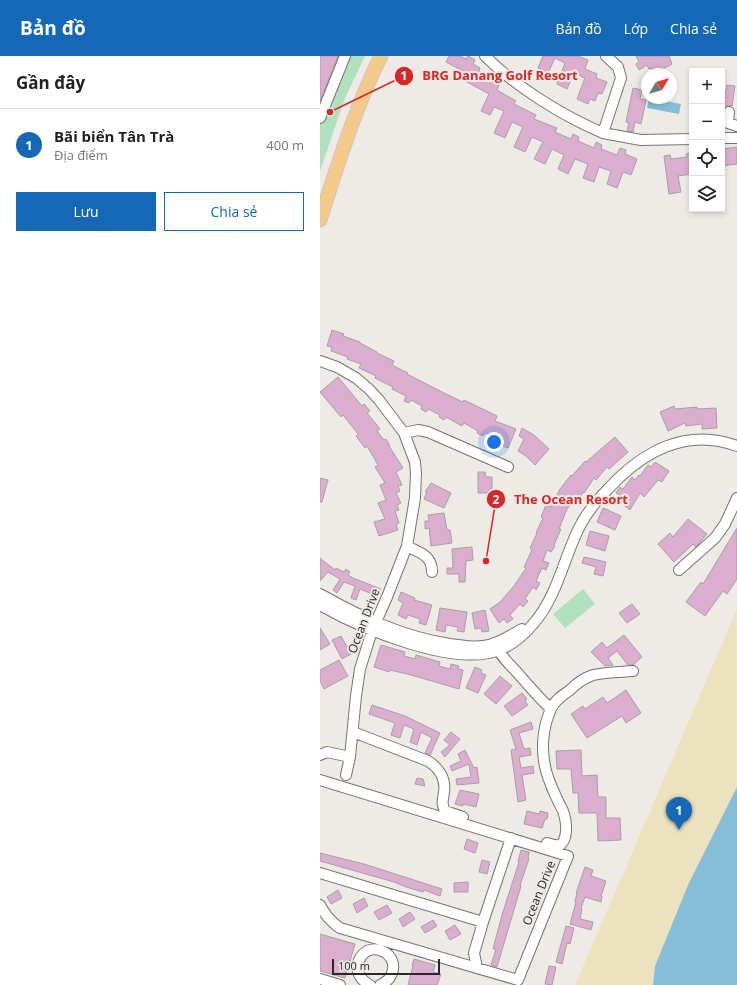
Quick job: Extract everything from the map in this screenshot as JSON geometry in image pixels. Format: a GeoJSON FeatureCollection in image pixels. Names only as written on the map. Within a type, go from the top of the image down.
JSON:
{"type":"FeatureCollection","features":[{"type":"Feature","properties":{"kind":"main road"},"geometry":{"type":"LineString","coordinates":[[320,220],[356,110],[368,81],[381,56]]}},
{"type":"Feature","properties":{"kind":"street"},"geometry":{"type":"LineString","coordinates":[[320,118],[345,56]]}},
{"type":"Feature","properties":{"kind":"street"},"geometry":{"type":"LineString","coordinates":[[485,56],[496,67],[539,98],[566,115],[604,133],[641,140],[689,139]]}},
{"type":"Feature","properties":{"kind":"street"},"geometry":{"type":"LineString","coordinates":[[604,133],[621,78],[618,67],[606,56]]}},
{"type":"Feature","properties":{"kind":"street"},"geometry":{"type":"LineString","coordinates":[[729,112],[728,123],[737,126]]}},
{"type":"Feature","properties":{"kind":"street"},"geometry":{"type":"LineString","coordinates":[[725,138],[737,138]]}},
{"type":"Feature","properties":{"kind":"street","name":"Ocean Drive"},"geometry":{"type":"LineString","coordinates":[[320,360],[346,372],[366,386],[390,413],[404,433],[413,455],[416,473],[415,498],[407,546],[374,627],[359,675],[350,758],[346,775]]}},
{"type":"Feature","properties":{"kind":"street"},"geometry":{"type":"LineString","coordinates":[[404,433],[418,430],[428,432],[508,467]]}},
{"type":"Feature","properties":{"kind":"street"},"geometry":{"type":"LineString","coordinates":[[320,606],[417,646],[460,654],[483,654],[522,636],[535,623],[556,587],[570,548],[589,509],[615,480],[627,470],[651,452],[682,441],[712,440],[726,442],[737,446]]}},
{"type":"Feature","properties":{"kind":"street"},"geometry":{"type":"LineString","coordinates":[[679,570],[715,538],[725,524],[737,498]]}},
{"type":"Feature","properties":{"kind":"street"},"geometry":{"type":"LineString","coordinates":[[407,546],[428,558],[432,565],[432,572]]}},
{"type":"Feature","properties":{"kind":"street"},"geometry":{"type":"LineString","coordinates":[[320,594],[374,627]]}},
{"type":"Feature","properties":{"kind":"street"},"geometry":{"type":"LineString","coordinates":[[497,647],[539,698],[551,708]]}},
{"type":"Feature","properties":{"kind":"street","name":"Ocean Drive"},"geometry":{"type":"LineString","coordinates":[[512,836],[559,846],[564,841],[566,826],[564,813],[557,800],[545,768],[542,748],[551,708],[560,697],[578,683],[592,676],[633,671]]}},
{"type":"Feature","properties":{"kind":"street"},"geometry":{"type":"LineString","coordinates":[[353,732],[432,763],[440,772],[444,782],[444,794],[442,801],[445,811],[484,823],[512,836],[474,953],[477,968]]}},
{"type":"Feature","properties":{"kind":"street"},"geometry":{"type":"LineString","coordinates":[[320,755],[327,752],[350,758]]}},
{"type":"Feature","properties":{"kind":"street","name":"Ocean Drive"},"geometry":{"type":"LineString","coordinates":[[320,780],[512,836],[568,856],[518,980],[340,928],[332,923],[320,905]]}},
{"type":"Feature","properties":{"kind":"street"},"geometry":{"type":"LineString","coordinates":[[320,873],[483,922]]}},
{"type":"Feature","properties":{"kind":"street"},"geometry":{"type":"LineString","coordinates":[[389,985],[401,946]]}},
{"type":"Feature","properties":{"kind":"street"},"geometry":{"type":"LineString","coordinates":[[370,985],[360,978],[357,967],[358,961],[366,952],[377,949],[388,955],[392,960],[393,966],[393,972],[390,977],[386,982],[380,985]]}},
{"type":"Feature","properties":{"kind":"street"},"geometry":{"type":"LineString","coordinates":[[320,979],[340,985]]}},
{"type":"Feature","properties":{"kind":"green space"},"geometry":{"type":"Polygon","coordinates":[[[320,56],[365,56],[345,98],[320,171],[320,56]]]}},
{"type":"Feature","properties":{"kind":"green space"},"geometry":{"type":"Polygon","coordinates":[[[583,589],[595,604],[565,628],[553,614],[583,589]]]}},
{"type":"Feature","properties":{"kind":"sand"},"geometry":{"type":"Polygon","coordinates":[[[737,609],[737,787],[688,885],[655,966],[653,985],[575,985],[737,609]]]}},
{"type":"Feature","properties":{"kind":"water"},"geometry":{"type":"Polygon","coordinates":[[[648,104],[681,104],[679,114],[647,108],[648,104]]]}},
{"type":"Feature","properties":{"kind":"water"},"geometry":{"type":"Polygon","coordinates":[[[737,787],[737,985],[653,985],[655,966],[688,885],[737,787]]]}},
{"type":"Feature","properties":{"kind":"building"},"geometry":{"type":"Polygon","coordinates":[[[320,56],[338,56],[320,101],[320,56]]]}},
{"type":"Feature","properties":{"kind":"building"},"geometry":{"type":"Polygon","coordinates":[[[449,56],[460,56],[466,59],[468,56],[475,60],[473,64],[480,68],[479,71],[494,79],[493,82],[499,85],[497,90],[516,101],[514,104],[536,115],[534,119],[557,128],[555,132],[571,139],[573,134],[579,137],[578,141],[594,148],[596,142],[602,145],[601,149],[617,155],[620,148],[626,150],[625,154],[637,159],[631,175],[623,172],[617,188],[607,184],[611,171],[599,167],[594,182],[583,178],[588,164],[575,159],[568,174],[558,169],[564,155],[552,149],[545,164],[534,159],[543,142],[532,137],[525,152],[514,147],[523,127],[512,122],[505,138],[494,133],[504,111],[494,107],[490,115],[481,111],[489,94],[465,81],[469,74],[446,62],[449,56]]]}},
{"type":"Feature","properties":{"kind":"building"},"geometry":{"type":"Polygon","coordinates":[[[543,56],[578,56],[588,60],[585,69],[597,74],[596,78],[607,82],[602,94],[598,93],[595,101],[590,99],[588,104],[577,99],[585,78],[574,73],[567,89],[557,84],[565,63],[555,58],[548,73],[538,68],[543,56]]]}},
{"type":"Feature","properties":{"kind":"building"},"geometry":{"type":"Polygon","coordinates":[[[636,56],[669,56],[672,64],[665,68],[648,68],[647,65],[639,70],[636,64],[639,62],[636,56]]]}},
{"type":"Feature","properties":{"kind":"building"},"geometry":{"type":"Polygon","coordinates":[[[727,85],[735,86],[732,106],[725,106],[727,85]]]}},
{"type":"Feature","properties":{"kind":"building"},"geometry":{"type":"Polygon","coordinates":[[[633,88],[641,90],[641,104],[645,104],[641,124],[635,122],[633,132],[627,131],[629,123],[626,122],[633,88]]]}},
{"type":"Feature","properties":{"kind":"building"},"geometry":{"type":"Polygon","coordinates":[[[737,147],[737,164],[725,166],[725,149],[737,147]]]}},
{"type":"Feature","properties":{"kind":"building"},"geometry":{"type":"Polygon","coordinates":[[[686,154],[689,154],[689,174],[678,176],[681,192],[669,194],[664,156],[670,155],[671,159],[687,157],[686,154]]]}},
{"type":"Feature","properties":{"kind":"building"},"geometry":{"type":"Polygon","coordinates":[[[332,330],[360,342],[377,353],[394,361],[392,365],[408,373],[407,374],[463,402],[464,400],[497,416],[495,421],[516,429],[508,448],[500,445],[501,441],[496,439],[497,438],[485,433],[483,436],[477,433],[478,431],[464,423],[462,426],[446,417],[444,420],[439,417],[440,415],[428,409],[426,412],[421,409],[422,406],[411,400],[409,403],[404,401],[406,396],[392,389],[393,387],[375,378],[376,376],[359,368],[361,364],[347,359],[348,357],[331,351],[332,347],[327,346],[332,330]]]}},
{"type":"Feature","properties":{"kind":"building"},"geometry":{"type":"Polygon","coordinates":[[[338,377],[362,406],[364,404],[370,411],[367,413],[380,429],[377,431],[384,440],[386,439],[403,468],[396,472],[402,485],[398,486],[400,491],[396,493],[401,503],[397,505],[399,510],[395,511],[399,523],[396,525],[398,530],[379,536],[374,522],[385,519],[378,503],[386,500],[380,485],[385,483],[375,467],[378,465],[367,446],[365,448],[356,436],[358,434],[343,415],[341,417],[320,392],[338,377]]]}},
{"type":"Feature","properties":{"kind":"building"},"geometry":{"type":"Polygon","coordinates":[[[674,406],[675,409],[697,407],[697,409],[716,408],[717,428],[702,429],[702,424],[686,426],[685,423],[668,431],[660,412],[674,406]]]}},
{"type":"Feature","properties":{"kind":"building"},"geometry":{"type":"Polygon","coordinates":[[[522,428],[534,435],[549,449],[535,465],[526,456],[518,451],[524,439],[519,436],[522,428]]]}},
{"type":"Feature","properties":{"kind":"building"},"geometry":{"type":"Polygon","coordinates":[[[615,437],[628,452],[609,469],[607,467],[596,480],[594,478],[584,493],[583,492],[575,506],[571,504],[567,509],[559,529],[561,529],[554,545],[555,546],[551,552],[547,550],[543,561],[549,563],[546,570],[542,568],[536,581],[540,583],[536,590],[533,587],[525,599],[528,601],[523,607],[520,604],[510,615],[513,619],[507,623],[504,619],[499,623],[490,609],[500,602],[514,586],[526,568],[524,567],[532,550],[530,548],[543,518],[541,517],[546,505],[551,507],[560,489],[571,475],[572,476],[585,461],[586,462],[615,437]]]}},
{"type":"Feature","properties":{"kind":"building"},"geometry":{"type":"Polygon","coordinates":[[[655,462],[669,471],[662,482],[658,480],[644,497],[640,493],[630,510],[617,500],[620,495],[616,493],[620,487],[623,489],[632,477],[635,480],[648,465],[651,467],[655,462]]]}},
{"type":"Feature","properties":{"kind":"building"},"geometry":{"type":"Polygon","coordinates":[[[478,472],[485,472],[486,477],[492,477],[492,493],[478,493],[478,472]]]}},
{"type":"Feature","properties":{"kind":"building"},"geometry":{"type":"Polygon","coordinates":[[[320,478],[328,480],[322,502],[320,502],[320,478]]]}},
{"type":"Feature","properties":{"kind":"building"},"geometry":{"type":"Polygon","coordinates":[[[431,483],[451,493],[444,508],[424,499],[427,492],[425,492],[431,483]]]}},
{"type":"Feature","properties":{"kind":"building"},"geometry":{"type":"Polygon","coordinates":[[[603,508],[621,516],[615,530],[597,522],[603,508]]]}},
{"type":"Feature","properties":{"kind":"building"},"geometry":{"type":"Polygon","coordinates":[[[444,513],[447,530],[450,530],[452,543],[431,546],[429,528],[425,529],[425,521],[429,521],[428,515],[444,513]]]}},
{"type":"Feature","properties":{"kind":"building"},"geometry":{"type":"Polygon","coordinates":[[[688,519],[707,534],[696,547],[693,544],[674,562],[658,544],[670,533],[673,537],[688,519]]]}},
{"type":"Feature","properties":{"kind":"building"},"geometry":{"type":"Polygon","coordinates":[[[737,528],[737,579],[727,594],[723,591],[705,616],[686,602],[701,582],[703,584],[737,528]]]}},
{"type":"Feature","properties":{"kind":"building"},"geometry":{"type":"Polygon","coordinates":[[[590,531],[609,536],[605,551],[586,545],[590,531]]]}},
{"type":"Feature","properties":{"kind":"building"},"geometry":{"type":"Polygon","coordinates":[[[472,547],[473,560],[466,561],[465,582],[459,582],[459,574],[447,574],[447,568],[453,568],[452,549],[472,547]]]}},
{"type":"Feature","properties":{"kind":"building"},"geometry":{"type":"Polygon","coordinates":[[[584,557],[606,562],[603,576],[594,574],[596,567],[582,563],[584,557]]]}},
{"type":"Feature","properties":{"kind":"building"},"geometry":{"type":"Polygon","coordinates":[[[320,558],[335,570],[336,568],[344,572],[346,569],[350,572],[348,575],[353,578],[381,589],[372,609],[366,606],[372,594],[360,589],[356,600],[351,598],[355,586],[344,582],[337,593],[333,590],[340,579],[328,572],[320,581],[320,558]]]}},
{"type":"Feature","properties":{"kind":"building"},"geometry":{"type":"Polygon","coordinates":[[[401,592],[415,598],[414,600],[432,605],[426,625],[419,623],[420,619],[408,615],[406,619],[398,615],[403,603],[398,600],[401,592]]]}},
{"type":"Feature","properties":{"kind":"building"},"geometry":{"type":"Polygon","coordinates":[[[632,604],[640,614],[627,623],[619,613],[632,604]]]}},
{"type":"Feature","properties":{"kind":"building"},"geometry":{"type":"Polygon","coordinates":[[[440,608],[467,612],[464,632],[457,631],[458,627],[446,625],[445,632],[436,630],[440,608]]]}},
{"type":"Feature","properties":{"kind":"building"},"geometry":{"type":"Polygon","coordinates":[[[485,610],[489,631],[482,632],[481,628],[475,629],[472,613],[485,610]]]}},
{"type":"Feature","properties":{"kind":"building"},"geometry":{"type":"Polygon","coordinates":[[[320,628],[330,644],[320,650],[320,628]]]}},
{"type":"Feature","properties":{"kind":"building"},"geometry":{"type":"Polygon","coordinates":[[[624,635],[642,657],[633,665],[628,665],[617,651],[608,658],[613,665],[605,666],[591,652],[602,642],[607,648],[624,635]]]}},
{"type":"Feature","properties":{"kind":"building"},"geometry":{"type":"Polygon","coordinates":[[[341,636],[351,654],[342,659],[332,640],[341,636]]]}},
{"type":"Feature","properties":{"kind":"building"},"geometry":{"type":"Polygon","coordinates":[[[381,645],[405,652],[404,656],[415,659],[416,655],[440,662],[439,666],[450,669],[451,664],[459,666],[458,669],[463,670],[459,689],[411,675],[390,670],[389,672],[374,667],[381,645]]]}},
{"type":"Feature","properties":{"kind":"building"},"geometry":{"type":"Polygon","coordinates":[[[339,660],[348,676],[324,689],[320,681],[320,670],[339,660]]]}},
{"type":"Feature","properties":{"kind":"building"},"geometry":{"type":"Polygon","coordinates":[[[475,667],[482,670],[481,673],[486,675],[478,693],[466,688],[475,667]]]}},
{"type":"Feature","properties":{"kind":"building"},"geometry":{"type":"Polygon","coordinates":[[[500,676],[512,686],[496,704],[484,694],[500,676]]]}},
{"type":"Feature","properties":{"kind":"building"},"geometry":{"type":"Polygon","coordinates":[[[626,690],[641,713],[626,723],[622,716],[587,738],[571,714],[583,706],[585,709],[603,697],[607,703],[626,690]]]}},
{"type":"Feature","properties":{"kind":"building"},"geometry":{"type":"Polygon","coordinates":[[[522,693],[527,699],[525,701],[528,705],[512,716],[504,706],[522,693]]]}},
{"type":"Feature","properties":{"kind":"building"},"geometry":{"type":"Polygon","coordinates":[[[372,705],[405,716],[440,733],[430,755],[425,753],[432,738],[421,732],[417,745],[410,742],[414,729],[404,725],[400,738],[391,735],[395,723],[369,714],[372,705]]]}},
{"type":"Feature","properties":{"kind":"building"},"geometry":{"type":"Polygon","coordinates":[[[531,722],[533,729],[519,733],[524,749],[530,748],[531,755],[519,757],[521,768],[533,766],[534,773],[522,775],[526,800],[518,802],[511,750],[516,749],[510,730],[531,722]]]}},
{"type":"Feature","properties":{"kind":"building"},"geometry":{"type":"Polygon","coordinates":[[[451,732],[460,739],[445,757],[441,752],[450,745],[444,740],[451,732]]]}},
{"type":"Feature","properties":{"kind":"building"},"geometry":{"type":"Polygon","coordinates":[[[465,750],[474,768],[477,767],[479,783],[457,785],[456,779],[471,777],[469,764],[452,771],[450,766],[461,761],[458,754],[465,750]]]}},
{"type":"Feature","properties":{"kind":"building"},"geometry":{"type":"Polygon","coordinates":[[[581,750],[582,776],[597,775],[598,797],[606,797],[606,818],[620,818],[621,840],[598,841],[597,813],[579,813],[578,793],[573,793],[571,769],[557,769],[556,751],[581,750]]]}},
{"type":"Feature","properties":{"kind":"building"},"geometry":{"type":"Polygon","coordinates":[[[417,778],[423,779],[425,786],[415,784],[417,778]]]}},
{"type":"Feature","properties":{"kind":"building"},"geometry":{"type":"Polygon","coordinates":[[[460,790],[479,794],[476,807],[455,804],[460,790]]]}},
{"type":"Feature","properties":{"kind":"building"},"geometry":{"type":"Polygon","coordinates":[[[527,811],[539,814],[540,811],[548,813],[547,819],[545,819],[542,828],[524,824],[527,811]]]}},
{"type":"Feature","properties":{"kind":"building"},"geometry":{"type":"Polygon","coordinates":[[[467,839],[478,843],[475,853],[464,849],[467,839]]]}},
{"type":"Feature","properties":{"kind":"building"},"geometry":{"type":"Polygon","coordinates":[[[521,850],[529,852],[529,859],[520,885],[521,886],[497,967],[491,965],[496,949],[493,949],[519,862],[521,850]]]}},
{"type":"Feature","properties":{"kind":"building"},"geometry":{"type":"Polygon","coordinates":[[[320,853],[364,864],[442,889],[440,896],[424,890],[423,892],[394,882],[320,861],[320,853]]]}},
{"type":"Feature","properties":{"kind":"building"},"geometry":{"type":"Polygon","coordinates":[[[482,860],[490,862],[487,874],[479,872],[482,860]]]}},
{"type":"Feature","properties":{"kind":"building"},"geometry":{"type":"Polygon","coordinates":[[[585,867],[593,870],[591,876],[606,881],[601,896],[601,902],[585,897],[581,908],[580,919],[593,922],[591,930],[570,924],[576,902],[576,893],[585,867]]]}},
{"type":"Feature","properties":{"kind":"building"},"geometry":{"type":"Polygon","coordinates":[[[468,882],[468,892],[454,892],[454,883],[468,882]]]}},
{"type":"Feature","properties":{"kind":"building"},"geometry":{"type":"Polygon","coordinates":[[[338,890],[342,898],[331,904],[327,897],[338,890]]]}},
{"type":"Feature","properties":{"kind":"building"},"geometry":{"type":"Polygon","coordinates":[[[364,898],[368,906],[357,913],[353,904],[364,898]]]}},
{"type":"Feature","properties":{"kind":"building"},"geometry":{"type":"Polygon","coordinates":[[[387,905],[392,913],[379,920],[374,912],[387,905]]]}},
{"type":"Feature","properties":{"kind":"building"},"geometry":{"type":"Polygon","coordinates":[[[410,912],[415,919],[403,927],[399,919],[410,912]]]}},
{"type":"Feature","properties":{"kind":"building"},"geometry":{"type":"Polygon","coordinates":[[[433,920],[437,926],[425,933],[421,927],[433,920]]]}},
{"type":"Feature","properties":{"kind":"building"},"geometry":{"type":"Polygon","coordinates":[[[455,925],[461,934],[450,940],[445,931],[455,925]]]}},
{"type":"Feature","properties":{"kind":"building"},"geometry":{"type":"Polygon","coordinates":[[[566,926],[574,928],[570,944],[567,943],[562,964],[556,962],[566,926]]]}},
{"type":"Feature","properties":{"kind":"building"},"geometry":{"type":"Polygon","coordinates":[[[320,934],[355,944],[345,978],[320,971],[320,934]]]}},
{"type":"Feature","properties":{"kind":"building"},"geometry":{"type":"Polygon","coordinates":[[[414,959],[435,965],[433,972],[441,974],[437,985],[408,985],[414,959]]]}},
{"type":"Feature","properties":{"kind":"building"},"geometry":{"type":"Polygon","coordinates":[[[549,966],[556,967],[552,985],[545,984],[549,966]]]}},
{"type":"Feature","properties":{"kind":"place","name":"BRG Danang Golf Resort"},"geometry":{"type":"Point","coordinates":[330,112]}},
{"type":"Feature","properties":{"kind":"place","name":"The Ocean Resort"},"geometry":{"type":"Point","coordinates":[486,561]}},
{"type":"Feature","properties":{"kind":"place","name":"Bãi biển Tân Trà"},"geometry":{"type":"Point","coordinates":[679,830]}}]}
